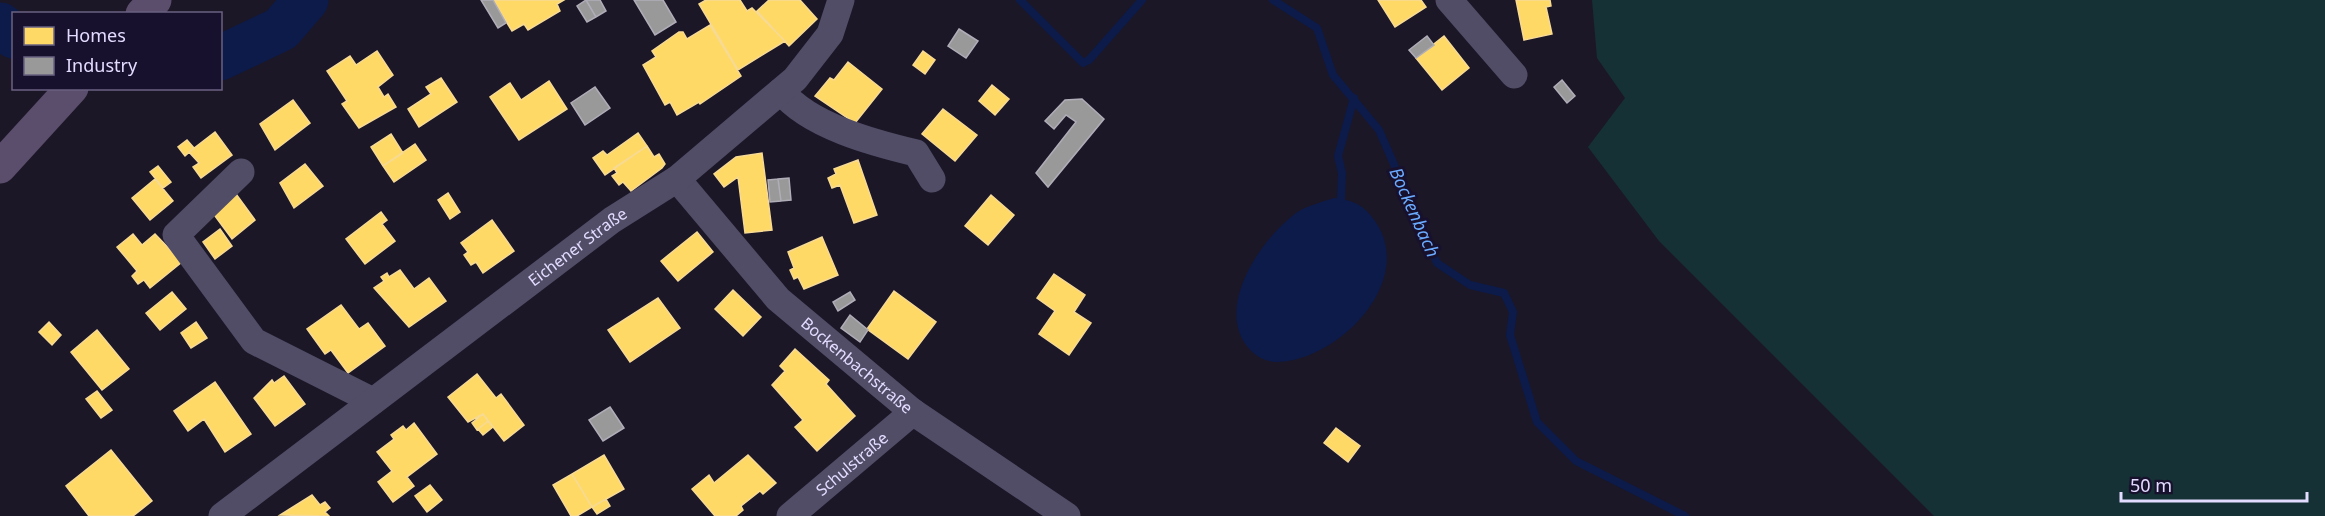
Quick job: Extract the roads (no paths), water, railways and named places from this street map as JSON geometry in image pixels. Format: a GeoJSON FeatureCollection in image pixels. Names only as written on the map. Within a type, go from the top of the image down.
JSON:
{"type":"FeatureCollection","features":[{"type":"Feature","properties":{"kind":"main road"},"geometry":{"type":"LineString","coordinates":[[144,12],[155,0]]}},
{"type":"Feature","properties":{"kind":"main road"},"geometry":{"type":"LineString","coordinates":[[0,167],[70,90]]}},
{"type":"Feature","properties":{"kind":"street","name":"Eichener Straße"},"geometry":{"type":"LineString","coordinates":[[222,516],[612,220],[677,179],[795,79],[830,34],[841,0]]}},
{"type":"Feature","properties":{"kind":"street"},"geometry":{"type":"LineString","coordinates":[[1449,0],[1514,75]]}},
{"type":"Feature","properties":{"kind":"street"},"geometry":{"type":"LineString","coordinates":[[781,91],[792,105],[848,133],[916,153],[932,179]]}},
{"type":"Feature","properties":{"kind":"street"},"geometry":{"type":"LineString","coordinates":[[241,172],[176,235],[254,341],[373,401]]}},
{"type":"Feature","properties":{"kind":"street","name":"Bockenbachstraße"},"geometry":{"type":"LineString","coordinates":[[677,179],[778,299],[913,412],[1067,516]]}},
{"type":"Feature","properties":{"kind":"street","name":"Schulstraße"},"geometry":{"type":"LineString","coordinates":[[790,516],[913,412]]}},
{"type":"Feature","properties":{"kind":"water"},"geometry":{"type":"Polygon","coordinates":[[[1334,198],[1358,204],[1375,221],[1385,244],[1386,268],[1379,292],[1365,314],[1346,333],[1324,348],[1300,358],[1277,362],[1264,359],[1249,349],[1238,329],[1237,311],[1240,292],[1247,274],[1269,239],[1282,225],[1296,213],[1334,198]]]}},
{"type":"Feature","properties":{"kind":"waterway"},"geometry":{"type":"LineString","coordinates":[[222,57],[281,29],[306,0]]}},
{"type":"Feature","properties":{"kind":"waterway","name":"Bockenbach"},"geometry":{"type":"LineString","coordinates":[[1020,0],[1083,63],[1089,60],[1142,0]]}},
{"type":"Feature","properties":{"kind":"waterway","name":"Bockenbach"},"geometry":{"type":"LineString","coordinates":[[1273,0],[1317,28],[1333,75],[1379,130],[1437,263],[1470,285],[1504,293],[1513,312],[1510,335],[1537,422],[1576,461],[1685,516]]}},
{"type":"Feature","properties":{"kind":"waterway"},"geometry":{"type":"LineString","coordinates":[[0,25],[12,34]]}},
{"type":"Feature","properties":{"kind":"waterway"},"geometry":{"type":"LineString","coordinates":[[1341,199],[1342,173],[1338,156],[1354,98]]}}]}
